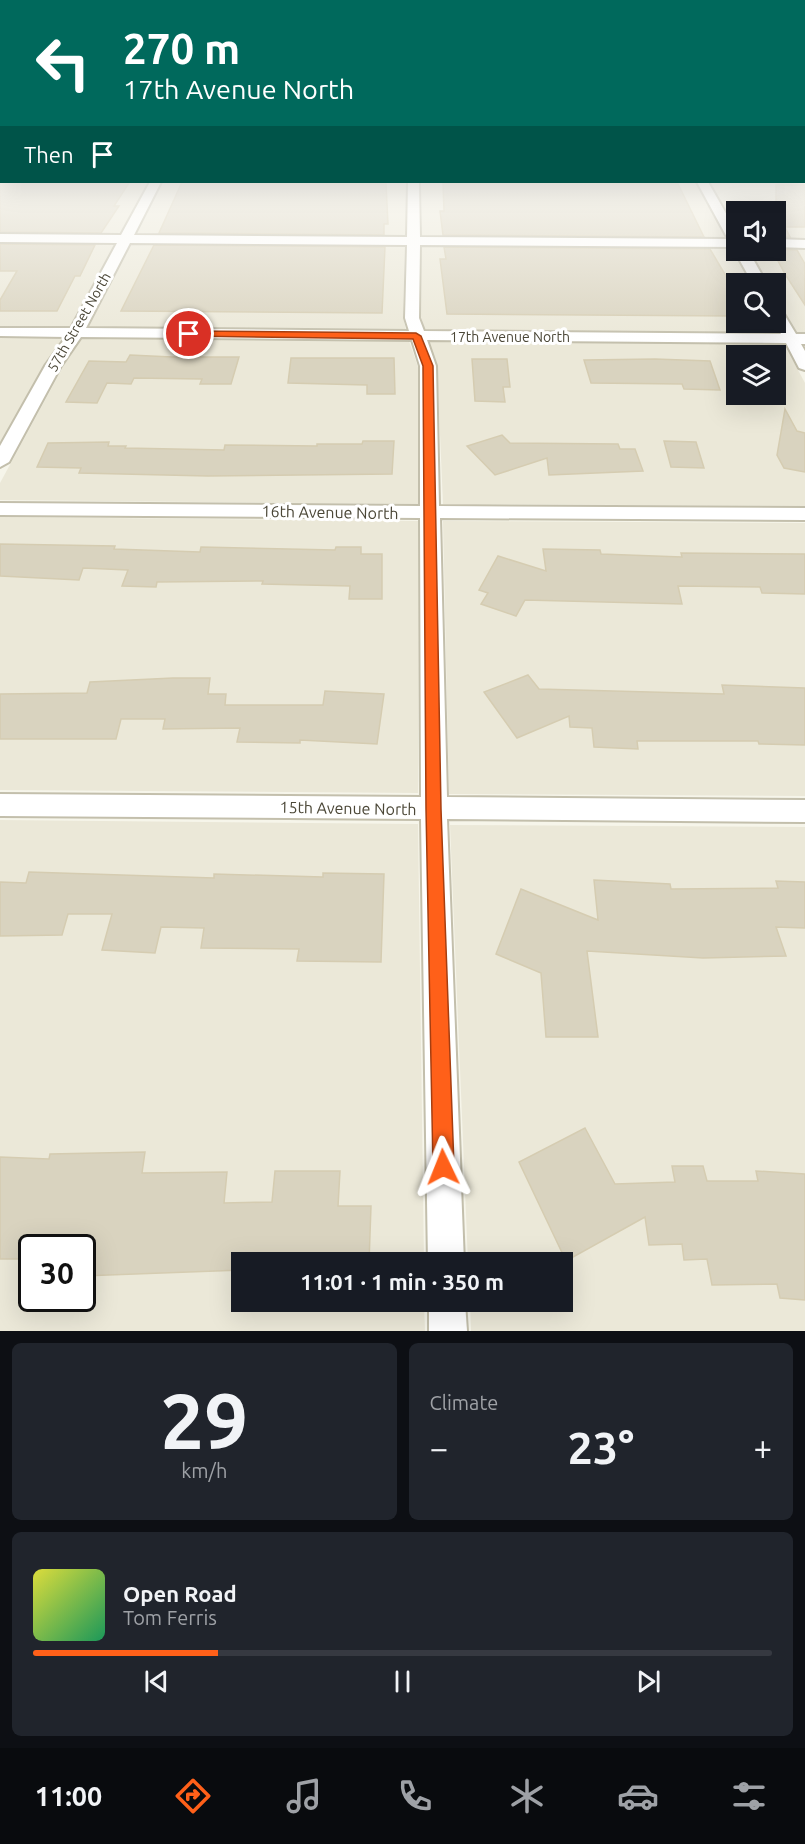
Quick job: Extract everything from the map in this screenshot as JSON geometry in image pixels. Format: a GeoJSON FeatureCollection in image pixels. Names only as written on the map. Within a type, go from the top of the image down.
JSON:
{"type":"FeatureCollection","features":[{"type":"Feature","properties":{"kind":"street","name":"57th Street North"},"geometry":{"type":"LineString","coordinates":[[0,462],[53,366],[76,333],[135,220]]}},
{"type":"Feature","properties":{"kind":"street"},"geometry":{"type":"LineString","coordinates":[[414,220],[412,318],[416,336],[428,366],[434,809],[446,1252]]}},
{"type":"Feature","properties":{"kind":"street"},"geometry":{"type":"LineString","coordinates":[[0,238],[726,243]]}},
{"type":"Feature","properties":{"kind":"street"},"geometry":{"type":"LineString","coordinates":[[786,243],[805,244]]}},
{"type":"Feature","properties":{"kind":"street"},"geometry":{"type":"LineString","coordinates":[[786,324],[798,339],[805,365]]}},
{"type":"Feature","properties":{"kind":"street","name":"17th Avenue North"},"geometry":{"type":"LineString","coordinates":[[0,332],[798,339]]}},
{"type":"Feature","properties":{"kind":"street","name":"16th Avenue North"},"geometry":{"type":"LineString","coordinates":[[0,508],[805,514]]}},
{"type":"Feature","properties":{"kind":"street","name":"15th Avenue North"},"geometry":{"type":"LineString","coordinates":[[0,805],[805,811]]}},
{"type":"Feature","properties":{"kind":"street"},"geometry":{"type":"LineString","coordinates":[[447,1312],[447,1331]]}},
{"type":"Feature","properties":{"kind":"shaded area"},"geometry":{"type":"Polygon","coordinates":[[[0,220],[127,220],[119,235],[0,234],[0,220]]]}},
{"type":"Feature","properties":{"kind":"shaded area"},"geometry":{"type":"Polygon","coordinates":[[[143,220],[406,220],[406,237],[135,235],[143,220]]]}},
{"type":"Feature","properties":{"kind":"shaded area"},"geometry":{"type":"Polygon","coordinates":[[[422,220],[717,220],[726,239],[422,237],[422,220]]]}},
{"type":"Feature","properties":{"kind":"shaded area"},"geometry":{"type":"Polygon","coordinates":[[[786,220],[805,220],[805,240],[786,240],[786,220]]]}},
{"type":"Feature","properties":{"kind":"shaded area"},"geometry":{"type":"Polygon","coordinates":[[[0,242],[115,243],[69,328],[0,327],[0,242]]]}},
{"type":"Feature","properties":{"kind":"shaded area"},"geometry":{"type":"Polygon","coordinates":[[[131,243],[405,245],[403,317],[406,330],[88,328],[131,243]]]}},
{"type":"Feature","properties":{"kind":"shaded area"},"geometry":{"type":"Polygon","coordinates":[[[422,245],[726,247],[726,261],[739,261],[745,273],[726,273],[726,333],[424,331],[421,317],[422,245]]]}},
{"type":"Feature","properties":{"kind":"shaded area"},"geometry":{"type":"Polygon","coordinates":[[[786,247],[805,248],[805,334],[796,334],[786,316],[786,273],[762,273],[755,261],[786,261],[786,247]]]}},
{"type":"Feature","properties":{"kind":"shaded area"},"geometry":{"type":"Polygon","coordinates":[[[0,338],[63,338],[0,443],[0,338]]]}},
{"type":"Feature","properties":{"kind":"shaded area"},"geometry":{"type":"Polygon","coordinates":[[[81,338],[409,341],[418,367],[419,504],[0,500],[0,483],[81,338]]]}},
{"type":"Feature","properties":{"kind":"shaded area"},"geometry":{"type":"Polygon","coordinates":[[[428,341],[784,344],[726,345],[726,405],[786,405],[786,348],[805,383],[805,506],[443,504],[437,365],[428,341]]]}},
{"type":"Feature","properties":{"kind":"shaded area"},"geometry":{"type":"Polygon","coordinates":[[[0,517],[419,521],[418,793],[0,790],[0,517]]]}},
{"type":"Feature","properties":{"kind":"shaded area"},"geometry":{"type":"Polygon","coordinates":[[[443,521],[805,523],[805,796],[449,794],[443,521]]]}},
{"type":"Feature","properties":{"kind":"shaded area"},"geometry":{"type":"Polygon","coordinates":[[[0,820],[418,824],[424,1252],[231,1252],[231,1312],[424,1312],[425,1331],[0,1331],[0,820]]]}},
{"type":"Feature","properties":{"kind":"shaded area"},"geometry":{"type":"Polygon","coordinates":[[[450,825],[805,827],[805,1331],[471,1331],[470,1312],[573,1312],[573,1252],[468,1252],[450,825]]]}},
{"type":"Feature","properties":{"kind":"building"},"geometry":{"type":"Polygon","coordinates":[[[0,220],[110,220],[101,233],[0,232],[0,220]]]}},
{"type":"Feature","properties":{"kind":"building"},"geometry":{"type":"Polygon","coordinates":[[[165,220],[388,220],[388,224],[384,224],[384,235],[159,233],[165,220]]]}},
{"type":"Feature","properties":{"kind":"building"},"geometry":{"type":"Polygon","coordinates":[[[441,220],[696,220],[704,237],[443,235],[441,220]]]}},
{"type":"Feature","properties":{"kind":"building"},"geometry":{"type":"Polygon","coordinates":[[[786,220],[805,220],[805,227],[786,227],[786,220]]]}},
{"type":"Feature","properties":{"kind":"building"},"geometry":{"type":"Polygon","coordinates":[[[0,244],[95,245],[80,276],[75,276],[57,311],[0,311],[0,300],[17,271],[0,271],[0,244]]]}},
{"type":"Feature","properties":{"kind":"building"},"geometry":{"type":"Polygon","coordinates":[[[154,245],[385,247],[382,313],[121,311],[154,245]]]}},
{"type":"Feature","properties":{"kind":"building"},"geometry":{"type":"Polygon","coordinates":[[[444,247],[710,249],[726,276],[726,316],[447,314],[440,259],[446,259],[444,247]]]}},
{"type":"Feature","properties":{"kind":"building"},"geometry":{"type":"Polygon","coordinates":[[[786,249],[797,250],[805,264],[805,305],[786,273],[778,261],[786,261],[786,249]]]}},
{"type":"Feature","properties":{"kind":"building"},"geometry":{"type":"Polygon","coordinates":[[[130,355],[239,357],[231,384],[200,384],[202,379],[134,378],[131,384],[107,383],[97,403],[66,402],[89,361],[126,362],[130,355]]]}},
{"type":"Feature","properties":{"kind":"building"},"geometry":{"type":"Polygon","coordinates":[[[291,358],[394,358],[395,394],[367,394],[367,385],[288,383],[291,358]]]}},
{"type":"Feature","properties":{"kind":"building"},"geometry":{"type":"Polygon","coordinates":[[[472,359],[507,359],[510,387],[503,387],[505,402],[475,401],[472,359]]]}},
{"type":"Feature","properties":{"kind":"building"},"geometry":{"type":"Polygon","coordinates":[[[584,360],[710,361],[720,390],[684,389],[682,384],[591,383],[584,360]]]}},
{"type":"Feature","properties":{"kind":"building"},"geometry":{"type":"Polygon","coordinates":[[[785,409],[797,431],[805,433],[805,472],[784,468],[777,455],[785,409]]]}},
{"type":"Feature","properties":{"kind":"building"},"geometry":{"type":"Polygon","coordinates":[[[502,435],[510,443],[618,444],[620,449],[635,449],[643,471],[549,475],[547,458],[495,475],[467,446],[502,435]]]}},
{"type":"Feature","properties":{"kind":"building"},"geometry":{"type":"Polygon","coordinates":[[[363,441],[394,441],[392,474],[208,476],[79,473],[81,468],[37,467],[48,443],[109,442],[108,446],[126,446],[125,448],[224,450],[225,445],[317,446],[317,444],[362,444],[363,441]]]}},
{"type":"Feature","properties":{"kind":"building"},"geometry":{"type":"Polygon","coordinates":[[[664,441],[696,442],[704,468],[671,467],[664,441]]]}},
{"type":"Feature","properties":{"kind":"building"},"geometry":{"type":"Polygon","coordinates":[[[0,544],[115,546],[114,549],[200,552],[201,547],[335,550],[336,547],[361,547],[361,554],[382,554],[382,599],[349,599],[350,586],[262,584],[263,581],[157,582],[156,587],[122,586],[128,570],[83,568],[79,580],[0,576],[0,544]]]}},
{"type":"Feature","properties":{"kind":"building"},"geometry":{"type":"Polygon","coordinates":[[[543,549],[600,550],[601,554],[682,557],[681,553],[805,554],[805,594],[762,593],[760,587],[678,586],[682,604],[525,600],[516,616],[481,604],[488,593],[479,590],[498,556],[546,571],[543,549]]]}},
{"type":"Feature","properties":{"kind":"building"},"geometry":{"type":"Polygon","coordinates":[[[528,675],[539,689],[724,694],[722,685],[805,688],[805,745],[759,744],[758,741],[637,741],[638,749],[594,747],[592,728],[570,727],[569,716],[517,738],[484,692],[528,675]]]}},
{"type":"Feature","properties":{"kind":"building"},"geometry":{"type":"Polygon","coordinates":[[[210,678],[208,694],[226,694],[225,705],[323,705],[325,691],[384,694],[377,744],[300,740],[300,743],[237,742],[240,728],[163,729],[165,719],[121,719],[116,739],[0,739],[0,694],[87,693],[90,682],[210,678]]]}},
{"type":"Feature","properties":{"kind":"building"},"geometry":{"type":"Polygon","coordinates":[[[29,872],[214,878],[214,874],[323,877],[323,873],[384,874],[381,962],[297,961],[299,949],[201,948],[204,928],[161,927],[155,953],[102,950],[112,914],[68,914],[62,935],[0,936],[0,882],[26,883],[29,872]]]}},
{"type":"Feature","properties":{"kind":"building"},"geometry":{"type":"Polygon","coordinates":[[[594,880],[670,884],[671,889],[778,888],[776,881],[805,882],[805,928],[776,927],[786,956],[703,958],[587,951],[598,1037],[546,1037],[541,973],[496,954],[521,889],[598,920],[594,880]]]}},
{"type":"Feature","properties":{"kind":"building"},"geometry":{"type":"Polygon","coordinates":[[[585,1128],[615,1184],[675,1182],[672,1166],[703,1166],[707,1181],[758,1181],[756,1171],[805,1174],[805,1300],[780,1298],[777,1284],[712,1285],[707,1259],[684,1260],[682,1244],[649,1245],[645,1217],[573,1257],[573,1252],[562,1252],[519,1162],[585,1128]]]}},
{"type":"Feature","properties":{"kind":"building"},"geometry":{"type":"Polygon","coordinates":[[[145,1152],[142,1173],[227,1172],[224,1203],[272,1202],[275,1171],[340,1171],[338,1206],[371,1206],[369,1252],[231,1252],[231,1270],[96,1275],[96,1234],[18,1234],[18,1259],[0,1259],[0,1157],[49,1159],[50,1154],[145,1152]]]}},
{"type":"Feature","properties":{"kind":"route"},"geometry":{"type":"LineString","coordinates":[[189,334],[416,336],[428,366],[434,809],[443,1167]]}}]}
